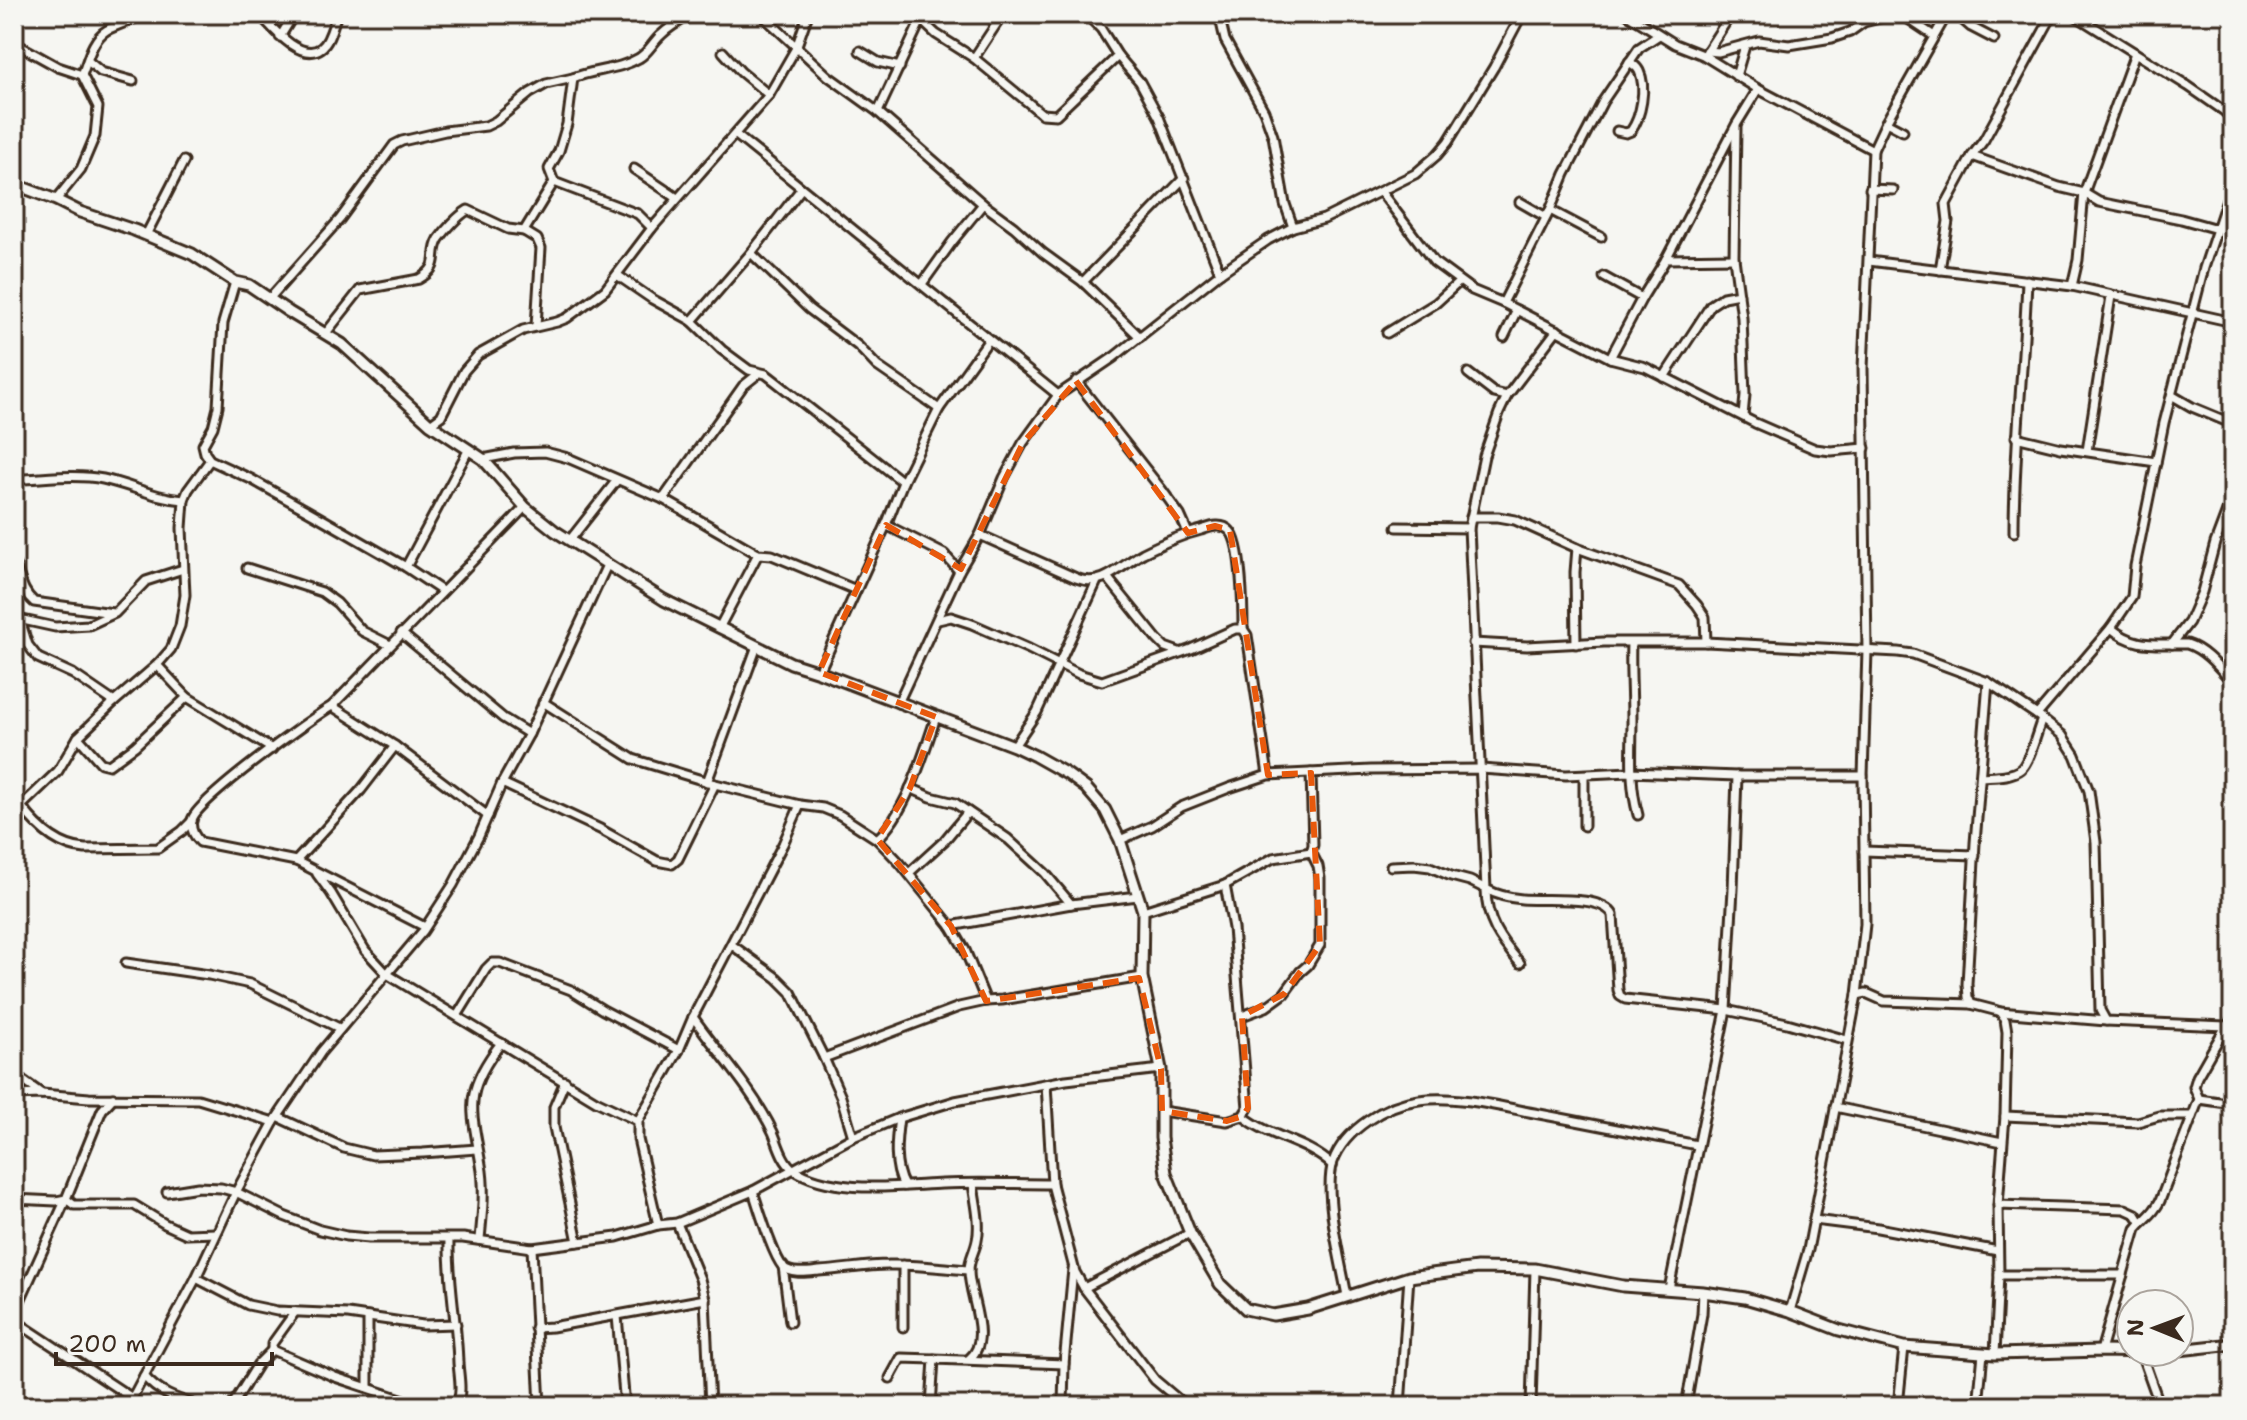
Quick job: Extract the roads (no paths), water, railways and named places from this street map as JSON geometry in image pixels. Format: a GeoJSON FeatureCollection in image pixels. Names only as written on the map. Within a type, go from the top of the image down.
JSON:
{"type":"FeatureCollection","features":[{"type":"Feature","properties":{"kind":"street"},"geometry":{"type":"LineString","coordinates":[[82,75],[94,45],[106,31],[143,14]]}},
{"type":"Feature","properties":{"kind":"street"},"geometry":{"type":"LineString","coordinates":[[263,14],[280,37],[303,50],[320,50],[337,14]]}},
{"type":"Feature","properties":{"kind":"street"},"geometry":{"type":"LineString","coordinates":[[280,37],[294,14]]}},
{"type":"Feature","properties":{"kind":"street"},"geometry":{"type":"LineString","coordinates":[[270,298],[340,219],[394,145],[445,131],[486,126],[546,84],[600,69],[621,67],[644,55],[669,28],[692,14]]}},
{"type":"Feature","properties":{"kind":"street"},"geometry":{"type":"LineString","coordinates":[[761,14],[828,76],[878,112],[983,204],[1083,282],[1140,337]]}},
{"type":"Feature","properties":{"kind":"street"},"geometry":{"type":"LineString","coordinates":[[430,424],[441,416],[464,371],[478,355],[523,330],[557,322],[581,310],[605,290],[677,198],[769,95],[796,48],[808,14]]}},
{"type":"Feature","properties":{"kind":"street"},"geometry":{"type":"LineString","coordinates":[[974,58],[1003,14]]}},
{"type":"Feature","properties":{"kind":"street"},"geometry":{"type":"LineString","coordinates":[[1086,14],[1101,29],[1140,82],[1159,117],[1220,273]]}},
{"type":"Feature","properties":{"kind":"street"},"geometry":{"type":"LineString","coordinates":[[1219,14],[1225,40],[1264,111],[1273,136],[1285,204],[1293,227]]}},
{"type":"Feature","properties":{"kind":"street"},"geometry":{"type":"LineString","coordinates":[[1627,14],[1675,44],[1705,53],[1758,89],[1873,150]]}},
{"type":"Feature","properties":{"kind":"street"},"geometry":{"type":"LineString","coordinates":[[1705,53],[1731,14]]}},
{"type":"Feature","properties":{"kind":"street"},"geometry":{"type":"LineString","coordinates":[[1790,1311],[1814,1220],[1857,995],[1865,924],[1863,776],[1867,651],[1863,368],[1873,150],[1947,14]]}},
{"type":"Feature","properties":{"kind":"street"},"geometry":{"type":"LineString","coordinates":[[1956,14],[1971,27],[1994,39]]}},
{"type":"Feature","properties":{"kind":"street"},"geometry":{"type":"LineString","coordinates":[[1940,270],[1948,221],[1946,204],[2053,14]]}},
{"type":"Feature","properties":{"kind":"street"},"geometry":{"type":"LineString","coordinates":[[2073,14],[2188,86],[2233,120]]}},
{"type":"Feature","properties":{"kind":"street"},"geometry":{"type":"LineString","coordinates":[[898,703],[959,571],[980,535],[1004,478],[1023,443],[1058,395],[1268,240],[1293,227],[1324,219],[1415,174],[1448,142],[1494,67],[1518,15]]}},
{"type":"Feature","properties":{"kind":"street"},"geometry":{"type":"LineString","coordinates":[[1705,53],[1759,41],[1789,45],[1832,38],[1850,32],[1864,22],[1902,15],[1934,36]]}},
{"type":"Feature","properties":{"kind":"street"},"geometry":{"type":"LineString","coordinates":[[878,112],[923,16],[936,34],[974,58],[1042,114],[1049,116],[1056,115],[1118,56]]}},
{"type":"Feature","properties":{"kind":"street"},"geometry":{"type":"LineString","coordinates":[[1503,303],[1603,101],[1639,48],[1659,35]]}},
{"type":"Feature","properties":{"kind":"street"},"geometry":{"type":"LineString","coordinates":[[1736,76],[1745,46]]}},
{"type":"Feature","properties":{"kind":"street"},"geometry":{"type":"LineString","coordinates":[[22,47],[58,67],[82,75],[98,107],[95,136],[81,169],[56,200]]}},
{"type":"Feature","properties":{"kind":"street"},"geometry":{"type":"LineString","coordinates":[[860,51],[878,62],[900,67]]}},
{"type":"Feature","properties":{"kind":"street"},"geometry":{"type":"LineString","coordinates":[[723,52],[769,95]]}},
{"type":"Feature","properties":{"kind":"street"},"geometry":{"type":"LineString","coordinates":[[2072,286],[2078,260],[2084,193],[2135,53]]}},
{"type":"Feature","properties":{"kind":"street"},"geometry":{"type":"LineString","coordinates":[[88,61],[101,72],[133,81]]}},
{"type":"Feature","properties":{"kind":"street"},"geometry":{"type":"LineString","coordinates":[[1617,131],[1631,131],[1639,116],[1641,75],[1629,62]]}},
{"type":"Feature","properties":{"kind":"street"},"geometry":{"type":"LineString","coordinates":[[573,78],[567,124],[559,151],[549,169],[554,182],[638,214],[652,228]]}},
{"type":"Feature","properties":{"kind":"street"},"geometry":{"type":"LineString","coordinates":[[1610,358],[1758,89]]}},
{"type":"Feature","properties":{"kind":"street"},"geometry":{"type":"LineString","coordinates":[[1886,122],[1903,131]]}},
{"type":"Feature","properties":{"kind":"street"},"geometry":{"type":"LineString","coordinates":[[1736,125],[1734,258],[1742,318],[1743,416]]}},
{"type":"Feature","properties":{"kind":"street"},"geometry":{"type":"LineString","coordinates":[[736,135],[1058,395]]}},
{"type":"Feature","properties":{"kind":"street"},"geometry":{"type":"LineString","coordinates":[[1972,156],[2084,193],[2099,202],[2217,229]]}},
{"type":"Feature","properties":{"kind":"street"},"geometry":{"type":"LineString","coordinates":[[146,235],[184,161]]}},
{"type":"Feature","properties":{"kind":"street"},"geometry":{"type":"LineString","coordinates":[[634,169],[677,198]]}},
{"type":"Feature","properties":{"kind":"street"},"geometry":{"type":"LineString","coordinates":[[1083,282],[1184,178]]}},
{"type":"Feature","properties":{"kind":"street"},"geometry":{"type":"LineString","coordinates":[[1981,777],[2010,774],[2021,769],[2040,717],[2132,597],[2135,566],[2156,462],[2193,312],[2233,181]]}},
{"type":"Feature","properties":{"kind":"street"},"geometry":{"type":"LineString","coordinates":[[524,231],[554,182]]}},
{"type":"Feature","properties":{"kind":"street"},"geometry":{"type":"LineString","coordinates":[[14,185],[192,254],[326,333],[430,424],[483,459],[525,507],[607,565],[664,600],[791,663],[1014,746],[1067,774],[1086,788],[1105,810],[1120,840],[1143,911],[1142,977],[1161,1069],[1161,1138],[1166,1173],[1190,1233],[1220,1284],[1246,1309],[1273,1315],[1308,1309],[1409,1277],[1477,1268],[1535,1269],[1623,1286],[1745,1298],[1839,1330],[1904,1347],[1995,1354],[2115,1352]]}},
{"type":"Feature","properties":{"kind":"street"},"geometry":{"type":"LineString","coordinates":[[692,321],[801,189]]}},
{"type":"Feature","properties":{"kind":"street"},"geometry":{"type":"LineString","coordinates":[[1870,189],[1893,190]]}},
{"type":"Feature","properties":{"kind":"street"},"geometry":{"type":"LineString","coordinates":[[1381,192],[1434,262],[1472,290],[1610,358],[1645,367],[1755,423],[1815,449],[1865,448]]}},
{"type":"Feature","properties":{"kind":"street"},"geometry":{"type":"LineString","coordinates":[[1520,202],[1601,237]]}},
{"type":"Feature","properties":{"kind":"street"},"geometry":{"type":"LineString","coordinates":[[922,284],[983,204]]}},
{"type":"Feature","properties":{"kind":"street"},"geometry":{"type":"LineString","coordinates":[[326,333],[360,290],[419,279],[427,274],[434,265],[440,239],[468,210],[498,226],[524,231],[537,239],[541,248],[536,326]]}},
{"type":"Feature","properties":{"kind":"street"},"geometry":{"type":"LineString","coordinates":[[751,253],[809,309],[858,346],[877,366],[939,409]]}},
{"type":"Feature","properties":{"kind":"street"},"geometry":{"type":"LineString","coordinates":[[1666,259],[1734,258]]}},
{"type":"Feature","properties":{"kind":"street"},"geometry":{"type":"LineString","coordinates":[[1869,261],[2072,286],[2233,322]]}},
{"type":"Feature","properties":{"kind":"street"},"geometry":{"type":"LineString","coordinates":[[617,275],[692,321],[722,350],[749,370],[766,374],[903,482]]}},
{"type":"Feature","properties":{"kind":"street"},"geometry":{"type":"LineString","coordinates":[[1604,277],[1642,298]]}},
{"type":"Feature","properties":{"kind":"street"},"geometry":{"type":"LineString","coordinates":[[2014,532],[2016,437],[2027,280]]}},
{"type":"Feature","properties":{"kind":"street"},"geometry":{"type":"LineString","coordinates":[[235,282],[223,323],[218,407],[213,427],[203,445],[205,453],[210,460],[251,479],[406,567],[442,591]]}},
{"type":"Feature","properties":{"kind":"street"},"geometry":{"type":"LineString","coordinates":[[1387,333],[1436,303],[1459,282]]}},
{"type":"Feature","properties":{"kind":"street"},"geometry":{"type":"LineString","coordinates":[[1664,377],[1711,305],[1723,297],[1739,294]]}},
{"type":"Feature","properties":{"kind":"street"},"geometry":{"type":"LineString","coordinates":[[2087,451],[2111,296]]}},
{"type":"Feature","properties":{"kind":"street"},"geometry":{"type":"LineString","coordinates":[[1504,337],[1517,310]]}},
{"type":"Feature","properties":{"kind":"street"},"geometry":{"type":"LineString","coordinates":[[1520,963],[1493,927],[1487,913],[1469,528],[1484,456],[1507,396],[1557,330]]}},
{"type":"Feature","properties":{"kind":"street"},"geometry":{"type":"LineString","coordinates":[[819,672],[903,482],[939,409],[988,341]]}},
{"type":"Feature","properties":{"kind":"street"},"geometry":{"type":"LineString","coordinates":[[1468,373],[1494,393],[1507,396]]}},
{"type":"Feature","properties":{"kind":"street"},"geometry":{"type":"LineString","coordinates":[[663,499],[743,386],[758,374]]}},
{"type":"Feature","properties":{"kind":"street"},"geometry":{"type":"LineString","coordinates":[[1076,381],[1162,490],[1180,515],[1188,533]]}},
{"type":"Feature","properties":{"kind":"street"},"geometry":{"type":"LineString","coordinates":[[2173,396],[2233,424]]}},
{"type":"Feature","properties":{"kind":"street"},"geometry":{"type":"LineString","coordinates":[[2016,437],[2061,448],[2156,462]]}},
{"type":"Feature","properties":{"kind":"street"},"geometry":{"type":"LineString","coordinates":[[406,567],[469,449]]}},
{"type":"Feature","properties":{"kind":"street"},"geometry":{"type":"LineString","coordinates":[[483,459],[514,453],[545,452],[568,458],[663,499],[758,554],[772,555],[856,590]]}},
{"type":"Feature","properties":{"kind":"street"},"geometry":{"type":"LineString","coordinates":[[14,813],[58,771],[78,737],[171,649],[180,626],[185,595],[184,500],[210,460]]}},
{"type":"Feature","properties":{"kind":"street"},"geometry":{"type":"LineString","coordinates":[[14,476],[15,473],[20,479],[91,477],[184,500]]}},
{"type":"Feature","properties":{"kind":"street"},"geometry":{"type":"LineString","coordinates":[[570,540],[617,480]]}},
{"type":"Feature","properties":{"kind":"street"},"geometry":{"type":"LineString","coordinates":[[2172,644],[2189,622],[2202,592],[2233,495]]}},
{"type":"Feature","properties":{"kind":"street"},"geometry":{"type":"LineString","coordinates":[[425,927],[296,861],[200,842],[193,835],[192,821],[196,811],[221,788],[302,724],[332,706],[525,507]]}},
{"type":"Feature","properties":{"kind":"street"},"geometry":{"type":"LineString","coordinates":[[1471,517],[1515,520],[1577,548],[1679,585],[1705,617],[1706,642]]}},
{"type":"Feature","properties":{"kind":"street"},"geometry":{"type":"LineString","coordinates":[[886,525],[944,554],[959,571]]}},
{"type":"Feature","properties":{"kind":"street"},"geometry":{"type":"LineString","coordinates":[[980,535],[1076,578],[1097,581],[1141,554],[1188,533],[1220,526],[1230,530],[1234,537],[1242,590],[1243,629],[1247,635],[1268,775]]}},
{"type":"Feature","properties":{"kind":"street"},"geometry":{"type":"LineString","coordinates":[[1397,527],[1469,528]]}},
{"type":"Feature","properties":{"kind":"street"},"geometry":{"type":"LineString","coordinates":[[1576,644],[1577,548]]}},
{"type":"Feature","properties":{"kind":"street"},"geometry":{"type":"LineString","coordinates":[[719,628],[758,554]]}},
{"type":"Feature","properties":{"kind":"street"},"geometry":{"type":"LineString","coordinates":[[14,563],[21,585],[34,602],[115,613]]}},
{"type":"Feature","properties":{"kind":"street"},"geometry":{"type":"LineString","coordinates":[[128,1406],[276,1119],[339,1028],[425,927],[453,885],[529,734],[607,565]]}},
{"type":"Feature","properties":{"kind":"street"},"geometry":{"type":"LineString","coordinates":[[247,568],[322,592],[337,603],[362,631],[390,645]]}},
{"type":"Feature","properties":{"kind":"street"},"geometry":{"type":"LineString","coordinates":[[17,619],[55,627],[89,625],[115,613],[146,581],[183,569]]}},
{"type":"Feature","properties":{"kind":"street"},"geometry":{"type":"LineString","coordinates":[[1107,577],[1157,639],[1165,647],[1181,652]]}},
{"type":"Feature","properties":{"kind":"street"},"geometry":{"type":"LineString","coordinates":[[1014,746],[1037,712],[1097,581]]}},
{"type":"Feature","properties":{"kind":"street"},"geometry":{"type":"LineString","coordinates":[[938,620],[951,617],[972,624],[1087,678],[1102,681],[1235,629],[1243,629]]}},
{"type":"Feature","properties":{"kind":"street"},"geometry":{"type":"LineString","coordinates":[[17,619],[28,645],[38,658],[73,674],[114,702]]}},
{"type":"Feature","properties":{"kind":"street"},"geometry":{"type":"LineString","coordinates":[[2111,628],[2136,643],[2194,646],[2233,683]]}},
{"type":"Feature","properties":{"kind":"street"},"geometry":{"type":"LineString","coordinates":[[401,633],[503,718],[529,734]]}},
{"type":"Feature","properties":{"kind":"street"},"geometry":{"type":"LineString","coordinates":[[1473,643],[1527,646],[1706,642],[1913,654],[1988,682],[2062,735],[2075,755],[2089,791],[2096,842],[2100,1010],[2106,1021]]}},
{"type":"Feature","properties":{"kind":"street"},"geometry":{"type":"LineString","coordinates":[[1631,643],[1630,772],[1638,815]]}},
{"type":"Feature","properties":{"kind":"street"},"geometry":{"type":"LineString","coordinates":[[502,783],[600,829],[657,861],[672,864],[678,859],[711,783],[757,646]]}},
{"type":"Feature","properties":{"kind":"street"},"geometry":{"type":"LineString","coordinates":[[157,665],[187,697],[272,749]]}},
{"type":"Feature","properties":{"kind":"street"},"geometry":{"type":"LineString","coordinates":[[1971,1004],[1967,984],[1988,682]]}},
{"type":"Feature","properties":{"kind":"street"},"geometry":{"type":"LineString","coordinates":[[78,737],[101,763],[109,765],[135,746],[187,697]]}},
{"type":"Feature","properties":{"kind":"street"},"geometry":{"type":"LineString","coordinates":[[543,702],[633,759],[711,783],[823,808],[877,839],[951,926],[965,950],[986,1001]]}},
{"type":"Feature","properties":{"kind":"street"},"geometry":{"type":"LineString","coordinates":[[332,706],[395,746],[488,816]]}},
{"type":"Feature","properties":{"kind":"street"},"geometry":{"type":"LineString","coordinates":[[877,839],[885,832],[910,788],[936,717]]}},
{"type":"Feature","properties":{"kind":"street"},"geometry":{"type":"LineString","coordinates":[[296,861],[361,790],[395,746]]}},
{"type":"Feature","properties":{"kind":"street"},"geometry":{"type":"LineString","coordinates":[[1120,840],[1152,826],[1181,807],[1268,775],[1481,769],[1584,776],[1630,772],[1863,776]]}},
{"type":"Feature","properties":{"kind":"street"},"geometry":{"type":"LineString","coordinates":[[1242,1016],[1266,1007],[1284,994],[1320,945],[1320,878],[1311,852],[1311,773]]}},
{"type":"Feature","properties":{"kind":"street"},"geometry":{"type":"LineString","coordinates":[[1584,776],[1584,826]]}},
{"type":"Feature","properties":{"kind":"street"},"geometry":{"type":"LineString","coordinates":[[1669,1289],[1726,1010],[1737,776]]}},
{"type":"Feature","properties":{"kind":"street"},"geometry":{"type":"LineString","coordinates":[[910,788],[955,803],[1008,839],[1027,855],[1071,904]]}},
{"type":"Feature","properties":{"kind":"street"},"geometry":{"type":"LineString","coordinates":[[658,1225],[638,1139],[638,1121],[679,1050],[693,1017],[777,857],[800,805]]}},
{"type":"Feature","properties":{"kind":"street"},"geometry":{"type":"LineString","coordinates":[[22,807],[33,822],[47,832],[76,848],[85,849],[158,848],[192,821]]}},
{"type":"Feature","properties":{"kind":"street"},"geometry":{"type":"LineString","coordinates":[[909,873],[944,841],[968,812]]}},
{"type":"Feature","properties":{"kind":"street"},"geometry":{"type":"LineString","coordinates":[[1864,851],[1975,855]]}},
{"type":"Feature","properties":{"kind":"street"},"geometry":{"type":"LineString","coordinates":[[1143,911],[1225,885],[1273,858],[1311,852]]}},
{"type":"Feature","properties":{"kind":"street"},"geometry":{"type":"LineString","coordinates":[[1391,866],[1430,867],[1504,896],[1560,899],[1609,908],[1613,915],[1620,996],[1625,999],[1726,1010],[1847,1040]]}},
{"type":"Feature","properties":{"kind":"street"},"geometry":{"type":"LineString","coordinates":[[316,872],[365,950],[387,974],[596,1101],[638,1121]]}},
{"type":"Feature","properties":{"kind":"street"},"geometry":{"type":"LineString","coordinates":[[1162,1111],[1227,1121],[1243,1116],[1248,1108],[1233,928],[1225,885]]}},
{"type":"Feature","properties":{"kind":"street"},"geometry":{"type":"LineString","coordinates":[[951,926],[1071,904],[1138,896]]}},
{"type":"Feature","properties":{"kind":"street"},"geometry":{"type":"LineString","coordinates":[[732,945],[791,992],[841,1097],[853,1137]]}},
{"type":"Feature","properties":{"kind":"street"},"geometry":{"type":"LineString","coordinates":[[126,963],[250,984],[339,1028]]}},
{"type":"Feature","properties":{"kind":"street"},"geometry":{"type":"LineString","coordinates":[[457,1016],[486,969],[492,963],[500,963],[571,990],[679,1050]]}},
{"type":"Feature","properties":{"kind":"street"},"geometry":{"type":"LineString","coordinates":[[824,1058],[933,1016],[986,1001],[1142,977]]}},
{"type":"Feature","properties":{"kind":"street"},"geometry":{"type":"LineString","coordinates":[[1857,995],[1869,994],[1884,1001],[1971,1004],[2000,1012],[2106,1021],[2226,1026]]}},
{"type":"Feature","properties":{"kind":"street"},"geometry":{"type":"LineString","coordinates":[[1995,1354],[1999,1275],[1998,1205],[2007,1032],[2000,1012]]}},
{"type":"Feature","properties":{"kind":"street"},"geometry":{"type":"LineString","coordinates":[[693,1017],[767,1120],[787,1163],[794,1169],[829,1184],[866,1187],[1052,1184]]}},
{"type":"Feature","properties":{"kind":"street"},"geometry":{"type":"LineString","coordinates":[[2101,1351],[2131,1242],[2141,1222],[2153,1214],[2160,1201],[2199,1099],[2194,1087],[2197,1077],[2226,1026],[2233,1020]]}},
{"type":"Feature","properties":{"kind":"street"},"geometry":{"type":"LineString","coordinates":[[480,1239],[482,1172],[472,1093],[489,1058],[501,1043]]}},
{"type":"Feature","properties":{"kind":"street"},"geometry":{"type":"LineString","coordinates":[[167,1192],[221,1188],[320,1230],[346,1236],[480,1239],[532,1248],[617,1237],[677,1223],[753,1191],[853,1137],[899,1118],[955,1101],[1046,1084],[1161,1069]]}},
{"type":"Feature","properties":{"kind":"street"},"geometry":{"type":"LineString","coordinates":[[14,1074],[42,1094]]}},
{"type":"Feature","properties":{"kind":"street"},"geometry":{"type":"LineString","coordinates":[[565,1081],[554,1107],[554,1127],[578,1242]]}},
{"type":"Feature","properties":{"kind":"street"},"geometry":{"type":"LineString","coordinates":[[1046,1084],[1052,1184],[1074,1267],[1084,1288],[1155,1380],[1176,1402],[1186,1406]]}},
{"type":"Feature","properties":{"kind":"street"},"geometry":{"type":"LineString","coordinates":[[14,1095],[198,1099],[276,1119],[344,1148],[373,1155],[477,1149]]}},
{"type":"Feature","properties":{"kind":"street"},"geometry":{"type":"LineString","coordinates":[[113,1098],[102,1110],[14,1317],[132,1398]]}},
{"type":"Feature","properties":{"kind":"street"},"geometry":{"type":"LineString","coordinates":[[2199,1099],[2233,1104]]}},
{"type":"Feature","properties":{"kind":"street"},"geometry":{"type":"LineString","coordinates":[[1347,1296],[1333,1219],[1332,1165],[1347,1139],[1380,1113],[1418,1100],[1465,1100],[1697,1145]]}},
{"type":"Feature","properties":{"kind":"street"},"geometry":{"type":"LineString","coordinates":[[1835,1107],[2002,1142]]}},
{"type":"Feature","properties":{"kind":"street"},"geometry":{"type":"LineString","coordinates":[[1243,1116],[1332,1165]]}},
{"type":"Feature","properties":{"kind":"street"},"geometry":{"type":"LineString","coordinates":[[2005,1116],[2138,1122],[2159,1116],[2192,1116]]}},
{"type":"Feature","properties":{"kind":"street"},"geometry":{"type":"LineString","coordinates":[[899,1118],[896,1164],[904,1186]]}},
{"type":"Feature","properties":{"kind":"street"},"geometry":{"type":"LineString","coordinates":[[969,1359],[975,1354],[979,1340],[978,1312],[969,1270],[977,1240],[973,1184]]}},
{"type":"Feature","properties":{"kind":"street"},"geometry":{"type":"LineString","coordinates":[[753,1191],[764,1226],[783,1266],[790,1322]]}},
{"type":"Feature","properties":{"kind":"street"},"geometry":{"type":"LineString","coordinates":[[14,1199],[66,1199],[74,1205],[134,1205],[187,1234],[216,1233]]}},
{"type":"Feature","properties":{"kind":"street"},"geometry":{"type":"LineString","coordinates":[[1998,1205],[2125,1209],[2136,1214],[2141,1222]]}},
{"type":"Feature","properties":{"kind":"street"},"geometry":{"type":"LineString","coordinates":[[1814,1220],[1878,1228],[1998,1251]]}},
{"type":"Feature","properties":{"kind":"street"},"geometry":{"type":"LineString","coordinates":[[677,1223],[705,1299],[710,1406]]}},
{"type":"Feature","properties":{"kind":"street"},"geometry":{"type":"LineString","coordinates":[[1084,1288],[1190,1233]]}},
{"type":"Feature","properties":{"kind":"street"},"geometry":{"type":"LineString","coordinates":[[449,1239],[460,1387],[456,1406]]}},
{"type":"Feature","properties":{"kind":"street"},"geometry":{"type":"LineString","coordinates":[[532,1248],[540,1406]]}},
{"type":"Feature","properties":{"kind":"street"},"geometry":{"type":"LineString","coordinates":[[783,1266],[791,1271],[804,1272],[903,1265],[969,1270]]}},
{"type":"Feature","properties":{"kind":"street"},"geometry":{"type":"LineString","coordinates":[[903,1265],[903,1327]]}},
{"type":"Feature","properties":{"kind":"street"},"geometry":{"type":"LineString","coordinates":[[1063,1406],[1074,1267]]}},
{"type":"Feature","properties":{"kind":"street"},"geometry":{"type":"LineString","coordinates":[[1531,1406],[1535,1269]]}},
{"type":"Feature","properties":{"kind":"street"},"geometry":{"type":"LineString","coordinates":[[1999,1275],[2123,1275]]}},
{"type":"Feature","properties":{"kind":"street"},"geometry":{"type":"LineString","coordinates":[[1400,1406],[1409,1277]]}},
{"type":"Feature","properties":{"kind":"street"},"geometry":{"type":"LineString","coordinates":[[196,1278],[248,1305],[423,1325],[456,1324]]}},
{"type":"Feature","properties":{"kind":"street"},"geometry":{"type":"LineString","coordinates":[[1686,1406],[1703,1292]]}},
{"type":"Feature","properties":{"kind":"street"},"geometry":{"type":"LineString","coordinates":[[535,1328],[705,1299]]}},
{"type":"Feature","properties":{"kind":"street"},"geometry":{"type":"LineString","coordinates":[[232,1406],[295,1312]]}},
{"type":"Feature","properties":{"kind":"street"},"geometry":{"type":"LineString","coordinates":[[617,1316],[625,1406]]}},
{"type":"Feature","properties":{"kind":"street"},"geometry":{"type":"LineString","coordinates":[[368,1317],[368,1387]]}},
{"type":"Feature","properties":{"kind":"street"},"geometry":{"type":"LineString","coordinates":[[2195,1348],[2233,1344]]}},
{"type":"Feature","properties":{"kind":"street"},"geometry":{"type":"LineString","coordinates":[[1898,1406],[1904,1347]]}},
{"type":"Feature","properties":{"kind":"street"},"geometry":{"type":"LineString","coordinates":[[272,1350],[301,1364],[404,1400],[432,1406]]}},
{"type":"Feature","properties":{"kind":"street"},"geometry":{"type":"LineString","coordinates":[[1978,1406],[1983,1353]]}},
{"type":"Feature","properties":{"kind":"street"},"geometry":{"type":"LineString","coordinates":[[890,1378],[901,1358],[1064,1364]]}},
{"type":"Feature","properties":{"kind":"street"},"geometry":{"type":"LineString","coordinates":[[931,1406],[934,1359]]}},
{"type":"Feature","properties":{"kind":"street"},"geometry":{"type":"LineString","coordinates":[[2146,1368],[2160,1406]]}},
{"type":"Feature","properties":{"kind":"street"},"geometry":{"type":"LineString","coordinates":[[144,1376],[166,1395],[199,1406]]}}]}
